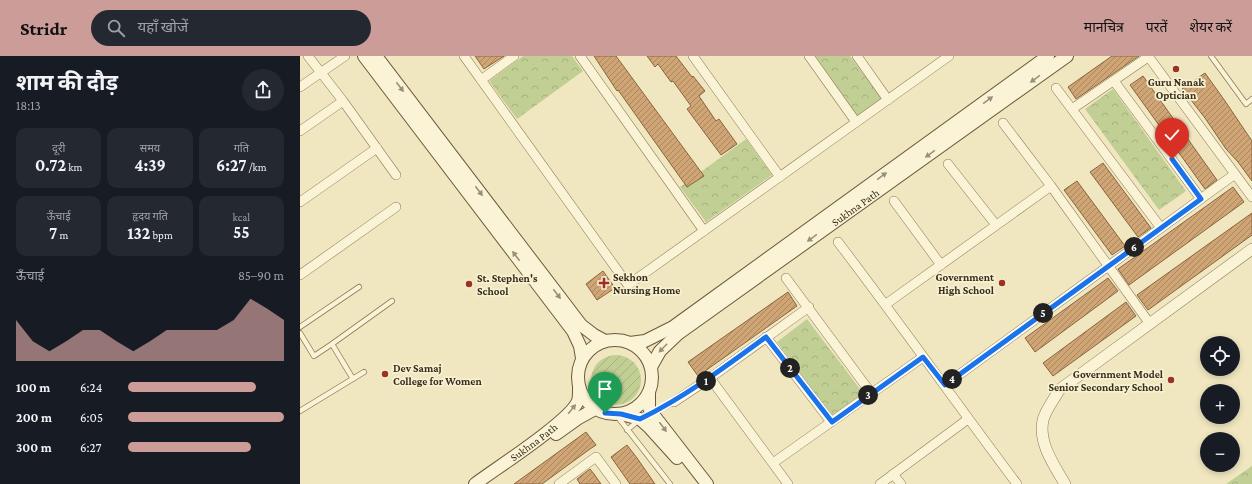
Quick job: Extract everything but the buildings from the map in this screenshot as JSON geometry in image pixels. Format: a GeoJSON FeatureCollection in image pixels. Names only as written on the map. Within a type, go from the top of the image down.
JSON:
{"type":"FeatureCollection","features":[{"type":"Feature","properties":{"kind":"main road"},"geometry":{"type":"LineString","coordinates":[[364,56],[573,331],[580,346],[582,358]]}},
{"type":"Feature","properties":{"kind":"main road"},"geometry":{"type":"LineString","coordinates":[[376,56],[581,325],[605,341]]}},
{"type":"Feature","properties":{"kind":"main road","name":"Sukhna Path"},"geometry":{"type":"LineString","coordinates":[[630,343],[645,341],[673,327],[1048,56]]}},
{"type":"Feature","properties":{"kind":"main road","name":"Sukhna Path"},"geometry":{"type":"LineString","coordinates":[[651,367],[660,351],[678,333],[1067,56]]}},
{"type":"Feature","properties":{"kind":"main road"},"geometry":{"type":"LineString","coordinates":[[697,484],[650,427],[640,419],[618,414],[605,413],[595,409],[585,401],[579,389],[577,373],[582,358],[592,347],[605,341],[618,340],[636,346],[645,355],[651,367],[652,380],[649,392],[649,408],[707,484]]}},
{"type":"Feature","properties":{"kind":"main road","name":"Sukhna Path"},"geometry":{"type":"LineString","coordinates":[[475,484],[551,430],[574,407],[578,401],[579,389]]}},
{"type":"Feature","properties":{"kind":"main road"},"geometry":{"type":"LineString","coordinates":[[618,414],[638,407],[649,392]]}},
{"type":"Feature","properties":{"kind":"main road","name":"Sukhna Path"},"geometry":{"type":"LineString","coordinates":[[488,484],[577,419],[595,409]]}},
{"type":"Feature","properties":{"kind":"street"},"geometry":{"type":"LineString","coordinates":[[308,56],[343,101],[396,175]]}},
{"type":"Feature","properties":{"kind":"street"},"geometry":{"type":"LineString","coordinates":[[300,87],[345,56]]}},
{"type":"Feature","properties":{"kind":"street"},"geometry":{"type":"LineString","coordinates":[[464,56],[628,285],[949,56]]}},
{"type":"Feature","properties":{"kind":"street"},"geometry":{"type":"LineString","coordinates":[[481,80],[514,56]]}},
{"type":"Feature","properties":{"kind":"street"},"geometry":{"type":"LineString","coordinates":[[580,56],[704,231]]}},
{"type":"Feature","properties":{"kind":"street"},"geometry":{"type":"LineString","coordinates":[[693,56],[780,177]]}},
{"type":"Feature","properties":{"kind":"street"},"geometry":{"type":"LineString","coordinates":[[809,56],[856,122]]}},
{"type":"Feature","properties":{"kind":"street"},"geometry":{"type":"LineString","coordinates":[[857,56],[888,100]]}},
{"type":"Feature","properties":{"kind":"street"},"geometry":{"type":"LineString","coordinates":[[1072,109],[1148,56],[1252,197]]}},
{"type":"Feature","properties":{"kind":"street"},"geometry":{"type":"LineString","coordinates":[[1114,81],[1201,199]]}},
{"type":"Feature","properties":{"kind":"street"},"geometry":{"type":"LineString","coordinates":[[1056,88],[1161,228]]}},
{"type":"Feature","properties":{"kind":"street"},"geometry":{"type":"LineString","coordinates":[[300,131],[343,101]]}},
{"type":"Feature","properties":{"kind":"street"},"geometry":{"type":"LineString","coordinates":[[1003,123],[1150,324]]}},
{"type":"Feature","properties":{"kind":"street"},"geometry":{"type":"LineString","coordinates":[[300,202],[377,148]]}},
{"type":"Feature","properties":{"kind":"street"},"geometry":{"type":"LineString","coordinates":[[948,164],[996,225]]}},
{"type":"Feature","properties":{"kind":"street"},"geometry":{"type":"LineString","coordinates":[[945,385],[1235,174]]}},
{"type":"Feature","properties":{"kind":"street"},"geometry":{"type":"LineString","coordinates":[[886,304],[1050,186]]}},
{"type":"Feature","properties":{"kind":"street"},"geometry":{"type":"LineString","coordinates":[[894,201],[941,265]]}},
{"type":"Feature","properties":{"kind":"street"},"geometry":{"type":"LineString","coordinates":[[300,275],[396,206]]}},
{"type":"Feature","properties":{"kind":"street"},"geometry":{"type":"LineString","coordinates":[[838,242],[886,304],[968,419],[1017,484]]}},
{"type":"Feature","properties":{"kind":"street"},"geometry":{"type":"LineString","coordinates":[[1065,484],[1046,451],[1042,434],[1043,419],[1060,390],[1252,249]]}},
{"type":"Feature","properties":{"kind":"street"},"geometry":{"type":"LineString","coordinates":[[786,278],[871,393]]}},
{"type":"Feature","properties":{"kind":"street"},"geometry":{"type":"LineString","coordinates":[[674,402],[710,378],[808,307]]}},
{"type":"Feature","properties":{"kind":"street"},"geometry":{"type":"LineString","coordinates":[[766,337],[832,422]]}},
{"type":"Feature","properties":{"kind":"street"},"geometry":{"type":"LineString","coordinates":[[773,463],[923,357]]}},
{"type":"Feature","properties":{"kind":"street"},"geometry":{"type":"LineString","coordinates":[[710,378],[788,484]]}},
{"type":"Feature","properties":{"kind":"street"},"geometry":{"type":"LineString","coordinates":[[880,484],[968,419]]}},
{"type":"Feature","properties":{"kind":"street"},"geometry":{"type":"LineString","coordinates":[[559,484],[596,457],[616,484]]}},
{"type":"Feature","properties":{"kind":"street"},"geometry":{"type":"LineString","coordinates":[[893,474],[901,484]]}},
{"type":"Feature","properties":{"kind":"lane"},"geometry":{"type":"LineString","coordinates":[[1211,56],[1246,104],[1252,100]]}},
{"type":"Feature","properties":{"kind":"lane"},"geometry":{"type":"LineString","coordinates":[[300,327],[359,287]]}},
{"type":"Feature","properties":{"kind":"lane"},"geometry":{"type":"LineString","coordinates":[[300,332],[314,356],[392,301]]}},
{"type":"Feature","properties":{"kind":"lane"},"geometry":{"type":"LineString","coordinates":[[332,344],[353,380]]}},
{"type":"Feature","properties":{"kind":"lane"},"geometry":{"type":"LineString","coordinates":[[300,411],[364,372]]}},
{"type":"Feature","properties":{"kind":"lane"},"geometry":{"type":"LineString","coordinates":[[627,430],[640,419],[674,402]]}},
{"type":"Feature","properties":{"kind":"lane"},"geometry":{"type":"LineString","coordinates":[[618,414],[627,430],[670,484]]}},
{"type":"Feature","properties":{"kind":"green space"},"geometry":{"type":"Polygon","coordinates":[[[523,56],[572,56],[583,71],[517,119],[489,81],[523,56]]]}},
{"type":"Feature","properties":{"kind":"green space"},"geometry":{"type":"Polygon","coordinates":[[[814,56],[850,56],[882,99],[858,117],[814,56]]]}},
{"type":"Feature","properties":{"kind":"green space"},"geometry":{"type":"Polygon","coordinates":[[[1113,89],[1186,191],[1159,210],[1085,109],[1113,89]]]}},
{"type":"Feature","properties":{"kind":"green space"},"geometry":{"type":"Polygon","coordinates":[[[746,139],[772,175],[706,222],[680,187],[746,139]]]}},
{"type":"Feature","properties":{"kind":"green space"},"geometry":{"type":"Polygon","coordinates":[[[807,319],[863,393],[832,416],[777,342],[807,319]]]}},
{"type":"Feature","properties":{"kind":"green space"},"geometry":{"type":"Polygon","coordinates":[[[616,355],[630,359],[637,366],[641,380],[637,394],[630,401],[616,405],[602,401],[595,394],[591,380],[595,366],[602,359],[616,355]]]}},
{"type":"Feature","properties":{"kind":"green space"},"geometry":{"type":"Polygon","coordinates":[[[1252,466],[1252,484],[1226,484],[1252,466]]]}},
{"type":"Feature","properties":{"kind":"place","name":"Guru Nanak Optician"},"geometry":{"type":"Point","coordinates":[1176,69]}},
{"type":"Feature","properties":{"kind":"place","name":"Sekhon Nursing Home"},"geometry":{"type":"Point","coordinates":[604,283]}},
{"type":"Feature","properties":{"kind":"place","name":"Government High School"},"geometry":{"type":"Point","coordinates":[1002,283]}},
{"type":"Feature","properties":{"kind":"place","name":"St. Stephen's School"},"geometry":{"type":"Point","coordinates":[469,284]}},
{"type":"Feature","properties":{"kind":"place","name":"Dev Samaj College for Women"},"geometry":{"type":"Point","coordinates":[385,374]}},
{"type":"Feature","properties":{"kind":"place","name":"Government Model Senior Secondary School"},"geometry":{"type":"Point","coordinates":[1171,380]}},
{"type":"Feature","properties":{"kind":"route"},"geometry":{"type":"LineString","coordinates":[[605,413],[616,415],[621,414],[640,419],[674,402],[766,337],[832,422],[923,357],[945,385],[1201,199],[1172,159]]}}]}
